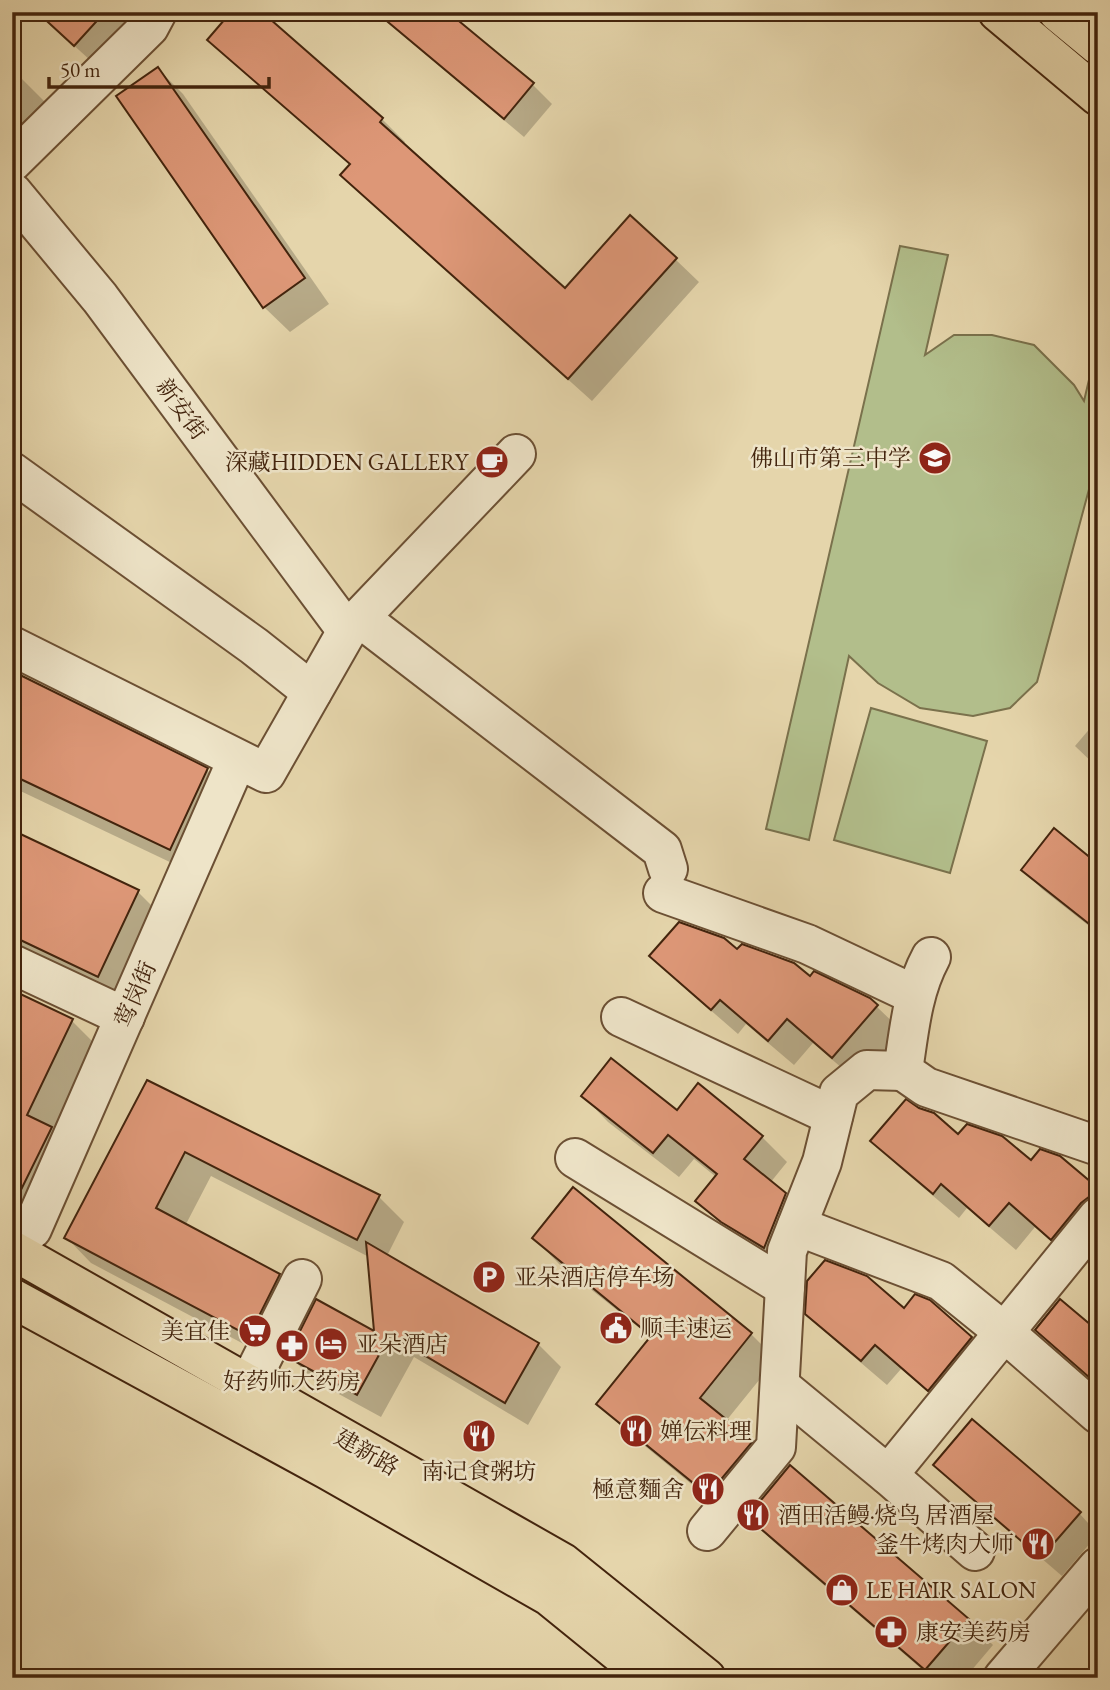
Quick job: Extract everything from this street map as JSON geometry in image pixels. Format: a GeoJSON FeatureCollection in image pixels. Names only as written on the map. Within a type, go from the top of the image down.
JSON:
{"type":"FeatureCollection","features":[{"type":"Feature","properties":{"kind":"main road"},"geometry":{"type":"LineString","coordinates":[[998,12],[1098,96]]}},
{"type":"Feature","properties":{"kind":"main road"},"geometry":{"type":"LineString","coordinates":[[1058,12],[1098,45]]}},
{"type":"Feature","properties":{"kind":"main road","name":"建新路"},"geometry":{"type":"LineString","coordinates":[[22,1240],[249,1384],[563,1563],[706,1678]]}},
{"type":"Feature","properties":{"kind":"main road","name":"建新路"},"geometry":{"type":"LineString","coordinates":[[12,1297],[550,1595],[650,1678]]}},
{"type":"Feature","properties":{"kind":"street"},"geometry":{"type":"LineString","coordinates":[[12,162],[149,27],[157,12]]}},
{"type":"Feature","properties":{"kind":"street","name":"新安街"},"geometry":{"type":"LineString","coordinates":[[12,192],[100,298],[353,624],[662,850],[666,881],[915,995]]}},
{"type":"Feature","properties":{"kind":"street"},"geometry":{"type":"LineString","coordinates":[[12,646],[266,773],[353,624],[516,454]]}},
{"type":"Feature","properties":{"kind":"street"},"geometry":{"type":"LineString","coordinates":[[12,472],[254,646],[312,692]]}},
{"type":"Feature","properties":{"kind":"street","name":"莺岗街"},"geometry":{"type":"LineString","coordinates":[[22,1240],[125,1017],[237,760]]}},
{"type":"Feature","properties":{"kind":"street"},"geometry":{"type":"LineString","coordinates":[[903,1071],[915,995],[921,975],[931,957]]}},
{"type":"Feature","properties":{"kind":"street"},"geometry":{"type":"LineString","coordinates":[[12,964],[125,1017]]}},
{"type":"Feature","properties":{"kind":"street"},"geometry":{"type":"LineString","coordinates":[[621,1017],[833,1116]]}},
{"type":"Feature","properties":{"kind":"street"},"geometry":{"type":"LineString","coordinates":[[707,1531],[776,1447],[787,1251],[822,1162],[839,1093],[867,1070],[903,1071],[926,1087],[1098,1146]]}},
{"type":"Feature","properties":{"kind":"street"},"geometry":{"type":"LineString","coordinates":[[575,1158],[785,1287]]}},
{"type":"Feature","properties":{"kind":"street"},"geometry":{"type":"LineString","coordinates":[[888,1475],[1098,1217]]}},
{"type":"Feature","properties":{"kind":"street"},"geometry":{"type":"LineString","coordinates":[[797,1226],[941,1282],[1004,1332],[1098,1414]]}},
{"type":"Feature","properties":{"kind":"street"},"geometry":{"type":"LineString","coordinates":[[249,1384],[302,1279]]}},
{"type":"Feature","properties":{"kind":"street"},"geometry":{"type":"LineString","coordinates":[[780,1386],[975,1551]]}},
{"type":"Feature","properties":{"kind":"street"},"geometry":{"type":"LineString","coordinates":[[1003,1678],[1098,1567]]}},
{"type":"Feature","properties":{"kind":"green space"},"geometry":{"type":"Polygon","coordinates":[[[900,246],[948,255],[925,355],[954,335],[992,335],[1034,345],[1074,385],[1084,401],[1096,350],[1098,351],[1098,456],[1037,682],[1010,708],[973,716],[920,708],[878,683],[849,656],[809,840],[766,829],[900,246]]]}},
{"type":"Feature","properties":{"kind":"green space"},"geometry":{"type":"Polygon","coordinates":[[[871,708],[987,741],[950,873],[834,840],[871,708]]]}},
{"type":"Feature","properties":{"kind":"building"},"geometry":{"type":"Polygon","coordinates":[[[37,12],[105,12],[74,46],[37,12]]]}},
{"type":"Feature","properties":{"kind":"building"},"geometry":{"type":"Polygon","coordinates":[[[231,12],[262,12],[383,118],[380,122],[565,288],[630,215],[677,258],[568,379],[340,175],[350,164],[207,40],[231,12]]]}},
{"type":"Feature","properties":{"kind":"building"},"geometry":{"type":"Polygon","coordinates":[[[376,12],[448,12],[534,83],[504,119],[376,12]]]}},
{"type":"Feature","properties":{"kind":"building"},"geometry":{"type":"Polygon","coordinates":[[[158,67],[305,278],[263,308],[116,96],[158,67]]]}},
{"type":"Feature","properties":{"kind":"building"},"geometry":{"type":"Polygon","coordinates":[[[12,671],[208,768],[170,850],[12,775],[12,671]]]}},
{"type":"Feature","properties":{"kind":"building"},"geometry":{"type":"Polygon","coordinates":[[[1054,828],[1098,864],[1098,931],[1021,870],[1054,828]]]}},
{"type":"Feature","properties":{"kind":"building"},"geometry":{"type":"Polygon","coordinates":[[[12,830],[139,890],[98,977],[12,936],[12,830]]]}},
{"type":"Feature","properties":{"kind":"building"},"geometry":{"type":"Polygon","coordinates":[[[679,922],[724,938],[737,949],[742,944],[794,963],[810,976],[814,971],[870,998],[878,1005],[832,1058],[787,1019],[768,1041],[720,1000],[711,1010],[649,956],[679,922]]]}},
{"type":"Feature","properties":{"kind":"building"},"geometry":{"type":"Polygon","coordinates":[[[12,990],[73,1019],[27,1115],[52,1127],[12,1208],[12,990]]]}},
{"type":"Feature","properties":{"kind":"building"},"geometry":{"type":"Polygon","coordinates":[[[611,1058],[677,1110],[698,1083],[763,1136],[744,1159],[786,1193],[764,1248],[721,1222],[695,1201],[717,1174],[668,1135],[653,1153],[581,1096],[611,1058]]]}},
{"type":"Feature","properties":{"kind":"building"},"geometry":{"type":"Polygon","coordinates":[[[147,1080],[380,1195],[357,1240],[185,1152],[156,1208],[280,1274],[249,1336],[64,1238],[147,1080]]]}},
{"type":"Feature","properties":{"kind":"building"},"geometry":{"type":"Polygon","coordinates":[[[906,1099],[919,1108],[934,1113],[958,1134],[967,1124],[1002,1136],[1031,1160],[1040,1149],[1060,1156],[1098,1190],[1081,1203],[1051,1240],[1009,1203],[989,1226],[941,1184],[933,1194],[870,1141],[906,1099]]]}},
{"type":"Feature","properties":{"kind":"building"},"geometry":{"type":"Polygon","coordinates":[[[573,1187],[752,1333],[700,1398],[753,1441],[708,1495],[596,1404],[651,1336],[532,1238],[573,1187]]]}},
{"type":"Feature","properties":{"kind":"building"},"geometry":{"type":"Polygon","coordinates":[[[366,1242],[539,1343],[505,1403],[390,1335],[357,1395],[287,1357],[316,1299],[374,1331],[366,1242]]]}},
{"type":"Feature","properties":{"kind":"building"},"geometry":{"type":"Polygon","coordinates":[[[825,1260],[867,1276],[904,1308],[915,1294],[930,1300],[972,1337],[928,1391],[875,1345],[861,1361],[805,1314],[807,1281],[825,1260]]]}},
{"type":"Feature","properties":{"kind":"building"},"geometry":{"type":"Polygon","coordinates":[[[1060,1299],[1098,1331],[1098,1385],[1035,1330],[1060,1299]]]}},
{"type":"Feature","properties":{"kind":"building"},"geometry":{"type":"Polygon","coordinates":[[[972,1419],[1081,1512],[1041,1558],[933,1465],[972,1419]]]}},
{"type":"Feature","properties":{"kind":"building"},"geometry":{"type":"Polygon","coordinates":[[[790,1465],[969,1619],[925,1670],[747,1517],[790,1465]]]}},
{"type":"Feature","properties":{"kind":"place","name":"佛山市第三中学"},"geometry":{"type":"Point","coordinates":[935,458]}},
{"type":"Feature","properties":{"kind":"place","name":"深藏HIDDEN GALLERY"},"geometry":{"type":"Point","coordinates":[492,462]}},
{"type":"Feature","properties":{"kind":"place","name":"亚朵酒店停车场"},"geometry":{"type":"Point","coordinates":[489,1277]}},
{"type":"Feature","properties":{"kind":"place","name":"顺丰速运"},"geometry":{"type":"Point","coordinates":[616,1328]}},
{"type":"Feature","properties":{"kind":"place","name":"美宜佳"},"geometry":{"type":"Point","coordinates":[255,1331]}},
{"type":"Feature","properties":{"kind":"place","name":"亚朵酒店"},"geometry":{"type":"Point","coordinates":[331,1344]}},
{"type":"Feature","properties":{"kind":"place","name":"好药师大药房"},"geometry":{"type":"Point","coordinates":[292,1346]}},
{"type":"Feature","properties":{"kind":"place","name":"婵伝料理"},"geometry":{"type":"Point","coordinates":[636,1431]}},
{"type":"Feature","properties":{"kind":"place","name":"南记食粥坊"},"geometry":{"type":"Point","coordinates":[479,1436]}},
{"type":"Feature","properties":{"kind":"place","name":"極意麵舍"},"geometry":{"type":"Point","coordinates":[708,1489]}},
{"type":"Feature","properties":{"kind":"place","name":"酒田活鳗·烧鸟 居酒屋"},"geometry":{"type":"Point","coordinates":[753,1515]}},
{"type":"Feature","properties":{"kind":"place","name":"釜牛烤肉大师"},"geometry":{"type":"Point","coordinates":[1038,1544]}},
{"type":"Feature","properties":{"kind":"place","name":"LE HAIR SALON"},"geometry":{"type":"Point","coordinates":[842,1590]}},
{"type":"Feature","properties":{"kind":"place","name":"康安美药房"},"geometry":{"type":"Point","coordinates":[891,1632]}}]}
